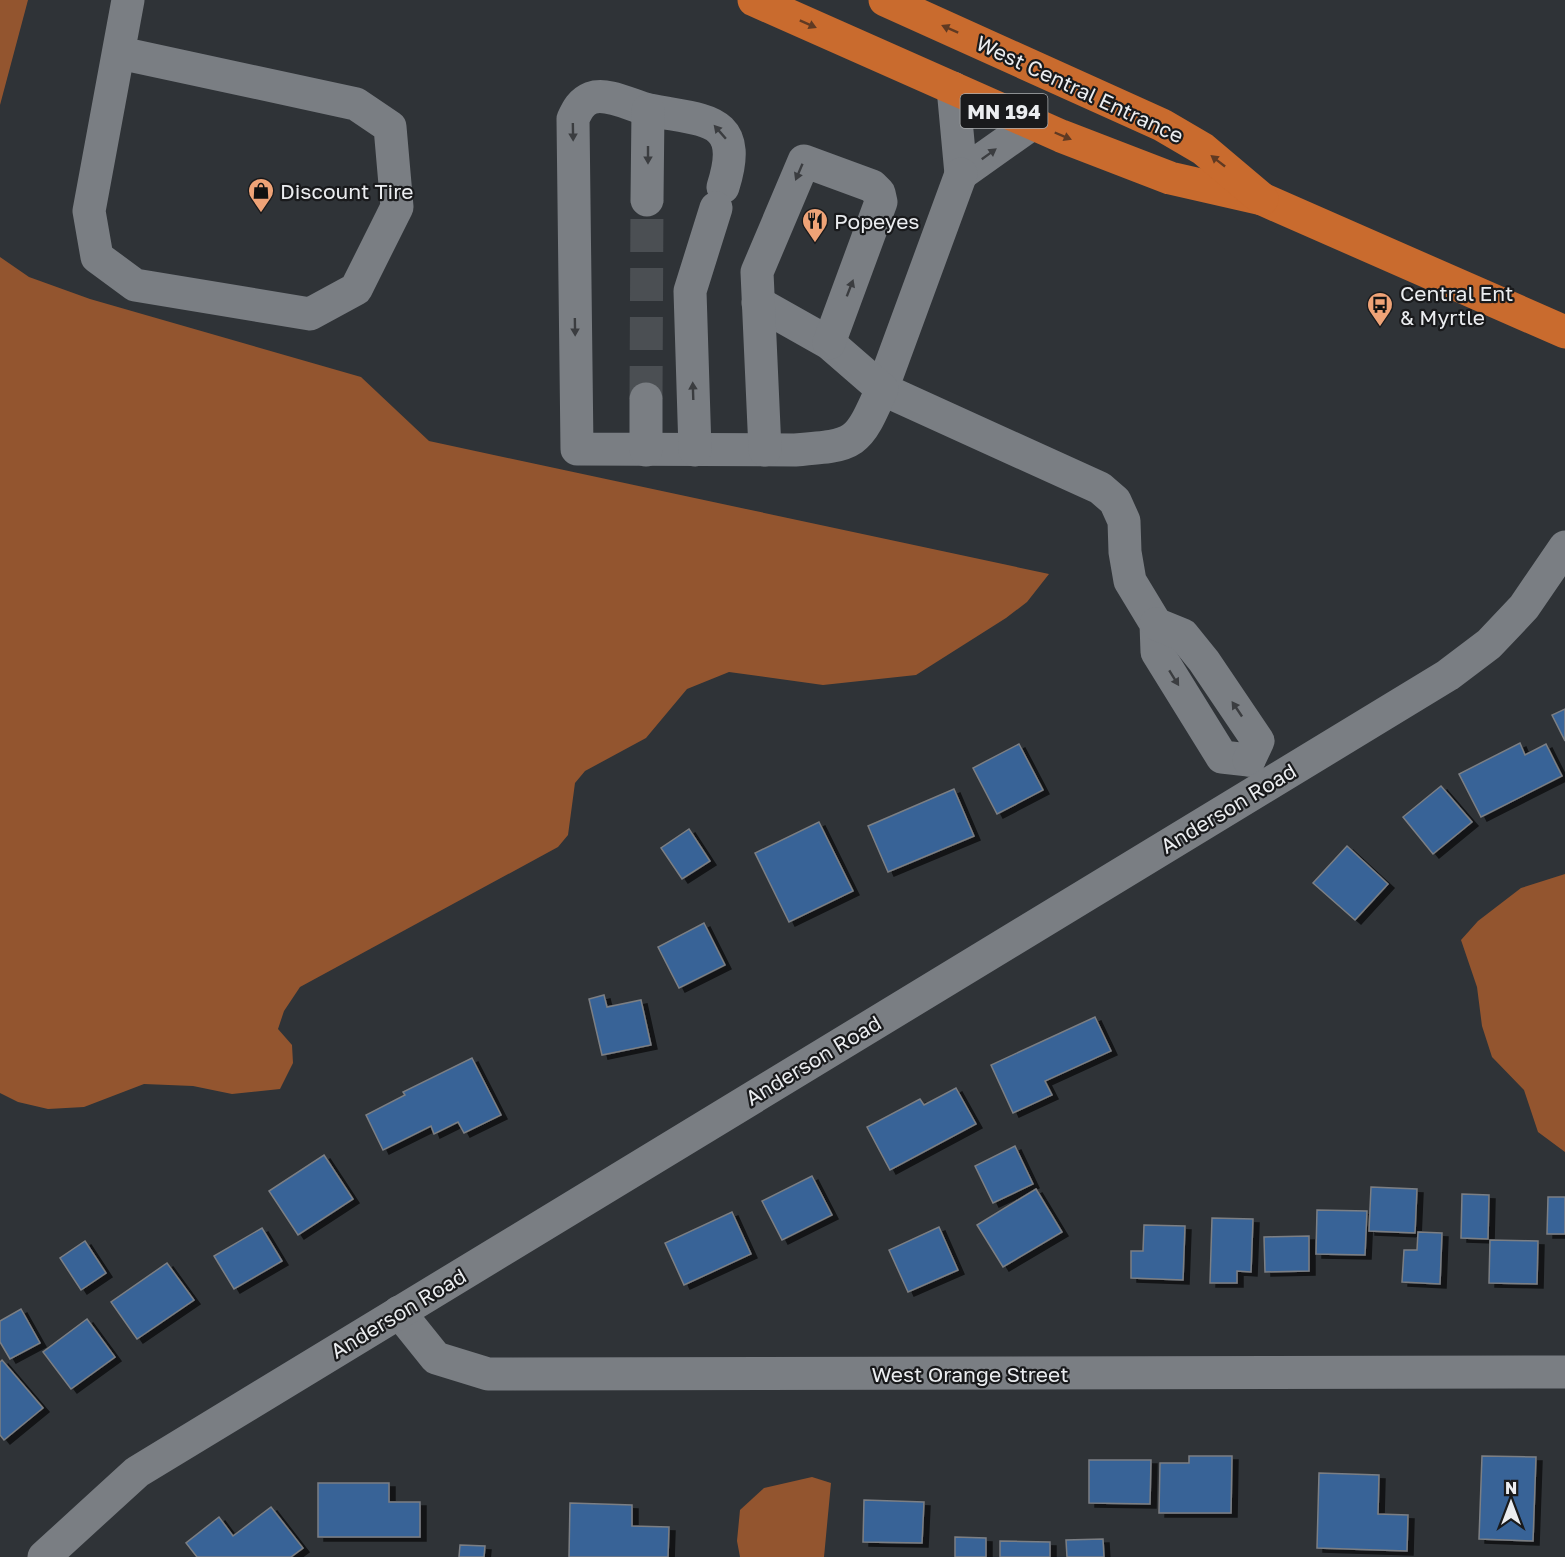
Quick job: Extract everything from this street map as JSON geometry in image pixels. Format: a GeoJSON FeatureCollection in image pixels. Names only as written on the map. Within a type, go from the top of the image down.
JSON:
{"type":"FeatureCollection","features":[{"type":"Feature","properties":{"kind":"highway","name":"West Central Entrance"},"geometry":{"type":"LineString","coordinates":[[754,0],[1033,123],[1170,178],[1262,199],[1565,332]]}},
{"type":"Feature","properties":{"kind":"highway","name":"West Central Entrance"},"geometry":{"type":"LineString","coordinates":[[885,0],[1137,112],[1179,133],[1228,168],[1262,199]]}},
{"type":"Feature","properties":{"kind":"street"},"geometry":{"type":"LineString","coordinates":[[120,53],[356,104],[390,127],[396,207],[356,289],[310,314],[135,285],[97,257],[89,211],[128,0]]}},
{"type":"Feature","properties":{"kind":"street"},"geometry":{"type":"LineString","coordinates":[[695,450],[690,291],[730,165],[727,139],[720,128],[706,120],[648,110],[608,98],[591,98],[579,106],[573,119],[577,449],[646,450],[695,450],[765,450],[824,448],[851,441],[864,429],[882,389],[961,174],[953,88]]}},
{"type":"Feature","properties":{"kind":"street"},"geometry":{"type":"LineString","coordinates":[[647,200],[648,110]]}},
{"type":"Feature","properties":{"kind":"street"},"geometry":{"type":"LineString","coordinates":[[961,174],[1033,123]]}},
{"type":"Feature","properties":{"kind":"street"},"geometry":{"type":"LineString","coordinates":[[765,450],[757,272],[804,161],[872,186],[879,193],[879,212],[829,343]]}},
{"type":"Feature","properties":{"kind":"street"},"geometry":{"type":"LineString","coordinates":[[758,303],[829,343],[882,389],[1100,488],[1115,501],[1124,520],[1125,552],[1130,581],[1156,624],[1183,635],[1204,661],[1258,741],[1257,773]]}},
{"type":"Feature","properties":{"kind":"street"},"geometry":{"type":"LineString","coordinates":[[646,399],[646,450]]}},
{"type":"Feature","properties":{"kind":"street","name":"Anderson Road"},"geometry":{"type":"LineString","coordinates":[[44,1557],[137,1472],[399,1312],[1257,773],[1448,675],[1489,644],[1524,607],[1554,586],[1565,547]]}},
{"type":"Feature","properties":{"kind":"street","name":"West Orange Street"},"geometry":{"type":"LineString","coordinates":[[399,1312],[436,1358],[488,1374],[1565,1372]]}},
{"type":"Feature","properties":{"kind":"shaded area"},"geometry":{"type":"Polygon","coordinates":[[[0,0],[28,0],[0,105],[0,0]]]}},
{"type":"Feature","properties":{"kind":"shaded area"},"geometry":{"type":"Polygon","coordinates":[[[0,257],[29,277],[90,299],[361,377],[429,441],[1049,574],[1027,602],[1006,618],[916,675],[823,685],[729,672],[687,689],[646,738],[585,771],[575,783],[568,835],[558,847],[300,987],[284,1011],[278,1029],[292,1045],[293,1063],[280,1089],[232,1094],[193,1086],[144,1084],[84,1107],[48,1109],[18,1102],[0,1093],[0,257]]]}},
{"type":"Feature","properties":{"kind":"shaded area"},"geometry":{"type":"Polygon","coordinates":[[[1565,874],[1565,1152],[1538,1132],[1524,1090],[1492,1057],[1482,1026],[1477,987],[1461,940],[1478,921],[1521,888],[1565,874]]]}},
{"type":"Feature","properties":{"kind":"shaded area"},"geometry":{"type":"Polygon","coordinates":[[[812,1477],[831,1483],[824,1557],[740,1557],[737,1541],[740,1510],[764,1488],[812,1477]]]}},
{"type":"Feature","properties":{"kind":"building"},"geometry":{"type":"Polygon","coordinates":[[[1565,709],[1565,741],[1552,715],[1565,709]]]}},
{"type":"Feature","properties":{"kind":"building"},"geometry":{"type":"Polygon","coordinates":[[[1520,743],[1525,755],[1546,744],[1562,776],[1481,817],[1459,774],[1520,743]]]}},
{"type":"Feature","properties":{"kind":"building"},"geometry":{"type":"Polygon","coordinates":[[[1019,744],[1043,790],[997,814],[973,768],[1019,744]]]}},
{"type":"Feature","properties":{"kind":"building"},"geometry":{"type":"Polygon","coordinates":[[[1441,786],[1472,822],[1433,854],[1403,817],[1441,786]]]}},
{"type":"Feature","properties":{"kind":"building"},"geometry":{"type":"Polygon","coordinates":[[[954,789],[974,836],[888,872],[868,826],[954,789]]]}},
{"type":"Feature","properties":{"kind":"building"},"geometry":{"type":"Polygon","coordinates":[[[819,822],[853,891],[789,922],[755,853],[819,822]]]}},
{"type":"Feature","properties":{"kind":"building"},"geometry":{"type":"Polygon","coordinates":[[[689,829],[710,861],[682,879],[661,848],[689,829]]]}},
{"type":"Feature","properties":{"kind":"building"},"geometry":{"type":"Polygon","coordinates":[[[1347,846],[1388,884],[1355,920],[1313,883],[1347,846]]]}},
{"type":"Feature","properties":{"kind":"building"},"geometry":{"type":"Polygon","coordinates":[[[704,923],[725,965],[679,988],[658,947],[704,923]]]}},
{"type":"Feature","properties":{"kind":"building"},"geometry":{"type":"Polygon","coordinates":[[[604,995],[607,1007],[641,1000],[651,1045],[602,1055],[589,999],[604,995]]]}},
{"type":"Feature","properties":{"kind":"building"},"geometry":{"type":"Polygon","coordinates":[[[1095,1017],[1111,1051],[1045,1081],[1052,1095],[1013,1113],[991,1065],[1095,1017]]]}},
{"type":"Feature","properties":{"kind":"building"},"geometry":{"type":"Polygon","coordinates":[[[472,1058],[501,1115],[464,1133],[458,1122],[434,1134],[431,1126],[383,1150],[366,1115],[405,1095],[403,1092],[472,1058]]]}},
{"type":"Feature","properties":{"kind":"building"},"geometry":{"type":"Polygon","coordinates":[[[956,1088],[976,1124],[890,1170],[867,1127],[920,1099],[924,1105],[956,1088]]]}},
{"type":"Feature","properties":{"kind":"building"},"geometry":{"type":"Polygon","coordinates":[[[1015,1146],[1033,1184],[993,1203],[975,1166],[1015,1146]]]}},
{"type":"Feature","properties":{"kind":"building"},"geometry":{"type":"Polygon","coordinates":[[[324,1155],[353,1199],[298,1235],[269,1191],[324,1155]]]}},
{"type":"Feature","properties":{"kind":"building"},"geometry":{"type":"Polygon","coordinates":[[[812,1176],[832,1215],[782,1240],[762,1201],[812,1176]]]}},
{"type":"Feature","properties":{"kind":"building"},"geometry":{"type":"Polygon","coordinates":[[[1371,1187],[1417,1189],[1415,1233],[1369,1231],[1371,1187]]]}},
{"type":"Feature","properties":{"kind":"building"},"geometry":{"type":"Polygon","coordinates":[[[1036,1189],[1062,1232],[1003,1267],[977,1225],[1036,1189]]]}},
{"type":"Feature","properties":{"kind":"building"},"geometry":{"type":"Polygon","coordinates":[[[1462,1194],[1489,1195],[1488,1239],[1461,1238],[1462,1194]]]}},
{"type":"Feature","properties":{"kind":"building"},"geometry":{"type":"Polygon","coordinates":[[[1548,1197],[1565,1197],[1565,1234],[1547,1234],[1548,1197]]]}},
{"type":"Feature","properties":{"kind":"building"},"geometry":{"type":"Polygon","coordinates":[[[1317,1210],[1367,1211],[1365,1255],[1316,1254],[1317,1210]]]}},
{"type":"Feature","properties":{"kind":"building"},"geometry":{"type":"Polygon","coordinates":[[[732,1212],[751,1254],[684,1285],[665,1243],[732,1212]]]}},
{"type":"Feature","properties":{"kind":"building"},"geometry":{"type":"Polygon","coordinates":[[[1212,1218],[1253,1219],[1251,1272],[1237,1271],[1237,1283],[1210,1283],[1212,1218]]]}},
{"type":"Feature","properties":{"kind":"building"},"geometry":{"type":"Polygon","coordinates":[[[1144,1225],[1185,1226],[1183,1280],[1131,1278],[1131,1251],[1143,1251],[1144,1225]]]}},
{"type":"Feature","properties":{"kind":"building"},"geometry":{"type":"Polygon","coordinates":[[[939,1227],[958,1270],[908,1292],[889,1250],[939,1227]]]}},
{"type":"Feature","properties":{"kind":"building"},"geometry":{"type":"Polygon","coordinates":[[[262,1228],[282,1261],[234,1289],[214,1256],[262,1228]]]}},
{"type":"Feature","properties":{"kind":"building"},"geometry":{"type":"Polygon","coordinates":[[[1418,1232],[1442,1233],[1440,1284],[1402,1282],[1404,1250],[1417,1250],[1418,1232]]]}},
{"type":"Feature","properties":{"kind":"building"},"geometry":{"type":"Polygon","coordinates":[[[1309,1236],[1309,1271],[1265,1272],[1264,1237],[1309,1236]]]}},
{"type":"Feature","properties":{"kind":"building"},"geometry":{"type":"Polygon","coordinates":[[[1490,1240],[1538,1241],[1537,1284],[1489,1283],[1490,1240]]]}},
{"type":"Feature","properties":{"kind":"building"},"geometry":{"type":"Polygon","coordinates":[[[85,1241],[106,1273],[81,1290],[60,1258],[85,1241]]]}},
{"type":"Feature","properties":{"kind":"building"},"geometry":{"type":"Polygon","coordinates":[[[167,1263],[194,1300],[137,1339],[111,1302],[167,1263]]]}},
{"type":"Feature","properties":{"kind":"building"},"geometry":{"type":"Polygon","coordinates":[[[21,1309],[40,1343],[10,1359],[0,1342],[0,1321],[21,1309]]]}},
{"type":"Feature","properties":{"kind":"building"},"geometry":{"type":"Polygon","coordinates":[[[87,1319],[115,1357],[71,1389],[43,1352],[87,1319]]]}},
{"type":"Feature","properties":{"kind":"building"},"geometry":{"type":"Polygon","coordinates":[[[2,1360],[43,1408],[4,1440],[0,1435],[0,1362],[2,1360]]]}},
{"type":"Feature","properties":{"kind":"building"},"geometry":{"type":"Polygon","coordinates":[[[1189,1456],[1232,1456],[1231,1513],[1159,1513],[1160,1463],[1189,1463],[1189,1456]]]}},
{"type":"Feature","properties":{"kind":"building"},"geometry":{"type":"Polygon","coordinates":[[[1482,1456],[1536,1457],[1533,1541],[1479,1539],[1482,1456]]]}},
{"type":"Feature","properties":{"kind":"building"},"geometry":{"type":"Polygon","coordinates":[[[1089,1460],[1151,1460],[1150,1504],[1089,1503],[1089,1460]]]}},
{"type":"Feature","properties":{"kind":"building"},"geometry":{"type":"Polygon","coordinates":[[[1319,1473],[1379,1475],[1378,1514],[1408,1515],[1407,1551],[1317,1548],[1319,1473]]]}},
{"type":"Feature","properties":{"kind":"building"},"geometry":{"type":"Polygon","coordinates":[[[318,1483],[389,1483],[389,1502],[420,1502],[420,1537],[318,1537],[318,1483]]]}},
{"type":"Feature","properties":{"kind":"building"},"geometry":{"type":"Polygon","coordinates":[[[864,1500],[924,1502],[922,1543],[863,1542],[864,1500]]]}},
{"type":"Feature","properties":{"kind":"building"},"geometry":{"type":"Polygon","coordinates":[[[570,1503],[632,1505],[632,1526],[669,1527],[668,1557],[569,1557],[570,1503]]]}},
{"type":"Feature","properties":{"kind":"building"},"geometry":{"type":"Polygon","coordinates":[[[271,1507],[303,1548],[291,1557],[197,1557],[186,1543],[219,1517],[233,1536],[271,1507]]]}},
{"type":"Feature","properties":{"kind":"building"},"geometry":{"type":"Polygon","coordinates":[[[955,1537],[986,1538],[986,1557],[955,1557],[955,1537]]]}},
{"type":"Feature","properties":{"kind":"building"},"geometry":{"type":"Polygon","coordinates":[[[1103,1539],[1104,1557],[1067,1557],[1066,1540],[1103,1539]]]}},
{"type":"Feature","properties":{"kind":"building"},"geometry":{"type":"Polygon","coordinates":[[[1000,1541],[1050,1542],[1050,1557],[1000,1557],[1000,1541]]]}},
{"type":"Feature","properties":{"kind":"building"},"geometry":{"type":"Polygon","coordinates":[[[460,1545],[485,1546],[484,1557],[459,1557],[460,1545]]]}},
{"type":"Feature","properties":{"kind":"tunnel"},"geometry":{"type":"LineString","coordinates":[[646,399],[647,200]]}},
{"type":"Feature","properties":{"kind":"place","name":"Discount Tire"},"geometry":{"type":"Point","coordinates":[261,214]}},
{"type":"Feature","properties":{"kind":"place","name":"Popeyes"},"geometry":{"type":"Point","coordinates":[815,244]}},
{"type":"Feature","properties":{"kind":"place","name":"Central Ent & Myrtle"},"geometry":{"type":"Point","coordinates":[1380,328]}}]}
